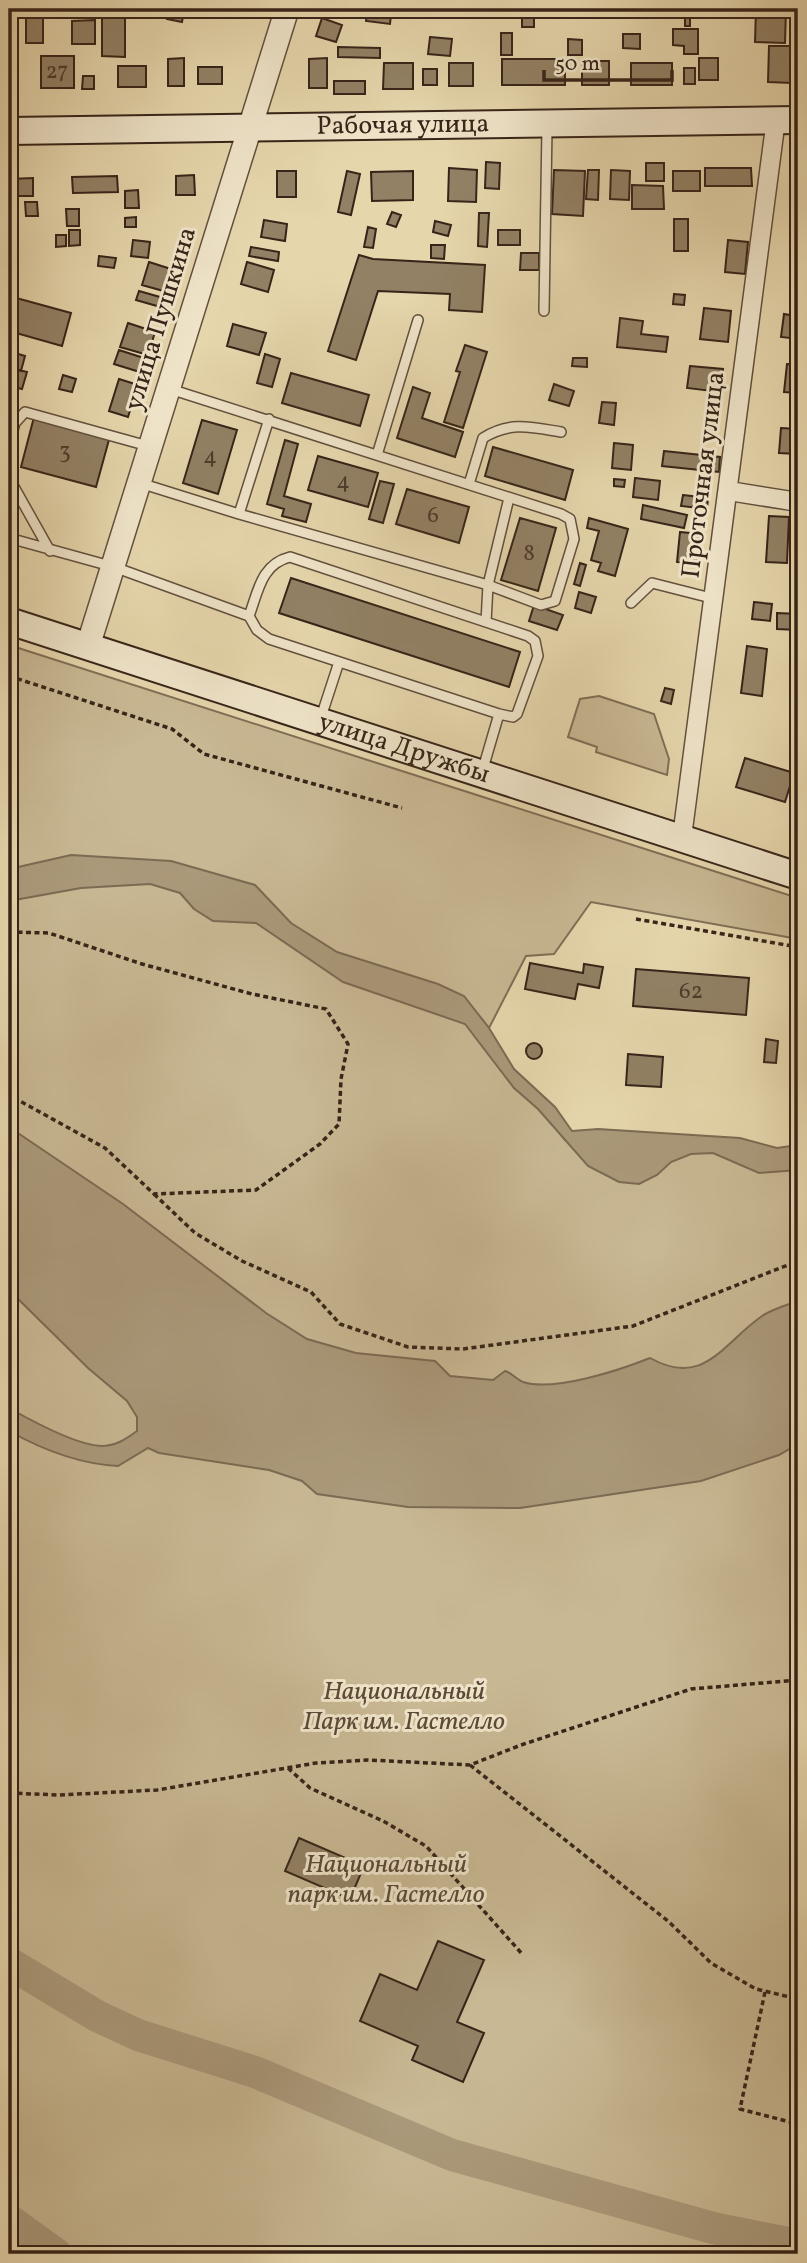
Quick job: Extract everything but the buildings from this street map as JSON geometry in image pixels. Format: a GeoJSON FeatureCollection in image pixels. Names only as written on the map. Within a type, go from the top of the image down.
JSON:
{"type":"FeatureCollection","features":[{"type":"Feature","properties":{"kind":"main road","name":"Рабочая улица"},"geometry":{"type":"LineString","coordinates":[[9,131],[787,119]]}},
{"type":"Feature","properties":{"kind":"main road","name":"улица Дружбы"},"geometry":{"type":"LineString","coordinates":[[9,621],[798,876]]}},
{"type":"Feature","properties":{"kind":"street","name":"улица Пушкина"},"geometry":{"type":"LineString","coordinates":[[88,646],[287,9]]}},
{"type":"Feature","properties":{"kind":"street","name":"Проточная улица"},"geometry":{"type":"LineString","coordinates":[[682,837],[729,491],[787,119]]}},
{"type":"Feature","properties":{"kind":"street"},"geometry":{"type":"LineString","coordinates":[[729,491],[798,502]]}},
{"type":"Feature","properties":{"kind":"lane"},"geometry":{"type":"LineString","coordinates":[[544,311],[547,123]]}},
{"type":"Feature","properties":{"kind":"lane"},"geometry":{"type":"LineString","coordinates":[[377,454],[418,320]]}},
{"type":"Feature","properties":{"kind":"lane"},"geometry":{"type":"LineString","coordinates":[[139,483],[548,605],[558,594],[574,539],[570,519],[169,388]]}},
{"type":"Feature","properties":{"kind":"lane"},"geometry":{"type":"LineString","coordinates":[[9,445],[15,423],[25,412],[151,447]]}},
{"type":"Feature","properties":{"kind":"lane"},"geometry":{"type":"LineString","coordinates":[[239,514],[269,419]]}},
{"type":"Feature","properties":{"kind":"lane"},"geometry":{"type":"LineString","coordinates":[[469,484],[483,438],[498,428],[519,425],[561,432]]}},
{"type":"Feature","properties":{"kind":"lane"},"geometry":{"type":"LineString","coordinates":[[9,478],[50,551]]}},
{"type":"Feature","properties":{"kind":"lane"},"geometry":{"type":"LineString","coordinates":[[486,622],[488,585],[509,498]]}},
{"type":"Feature","properties":{"kind":"lane"},"geometry":{"type":"LineString","coordinates":[[9,538],[114,567],[249,617],[257,630],[270,639],[513,717],[520,710],[538,649],[528,636],[290,557],[277,560],[265,571],[249,617]]}},
{"type":"Feature","properties":{"kind":"lane"},"geometry":{"type":"LineString","coordinates":[[631,603],[652,583],[715,598]]}},
{"type":"Feature","properties":{"kind":"lane"},"geometry":{"type":"LineString","coordinates":[[319,722],[339,662]]}},
{"type":"Feature","properties":{"kind":"lane"},"geometry":{"type":"LineString","coordinates":[[481,773],[499,714]]}},
{"type":"Feature","properties":{"kind":"path"},"geometry":{"type":"LineString","coordinates":[[9,676],[172,729],[204,754],[402,807]]}},
{"type":"Feature","properties":{"kind":"path"},"geometry":{"type":"LineString","coordinates":[[636,919],[798,947]]}},
{"type":"Feature","properties":{"kind":"path"},"geometry":{"type":"LineString","coordinates":[[9,932],[49,933],[154,967],[252,994],[326,1009],[348,1044],[341,1079],[339,1124],[320,1144],[256,1191],[154,1194]]}},
{"type":"Feature","properties":{"kind":"path"},"geometry":{"type":"LineString","coordinates":[[9,1096],[105,1148],[195,1233],[242,1261],[311,1292],[340,1324],[408,1347],[463,1349],[632,1326],[798,1261]]}},
{"type":"Feature","properties":{"kind":"path"},"geometry":{"type":"LineString","coordinates":[[9,1793],[59,1796],[158,1790],[288,1768],[369,1760],[470,1765],[521,1745],[691,1689],[798,1680]]}},
{"type":"Feature","properties":{"kind":"path"},"geometry":{"type":"LineString","coordinates":[[470,1765],[668,1921],[711,1963],[765,1992],[798,1998]]}},
{"type":"Feature","properties":{"kind":"path"},"geometry":{"type":"LineString","coordinates":[[288,1768],[310,1788],[383,1821],[426,1846],[523,1955]]}},
{"type":"Feature","properties":{"kind":"path"},"geometry":{"type":"LineString","coordinates":[[765,1992],[740,2109],[798,2124]]}},
{"type":"Feature","properties":{"kind":"green space","name":"Национальный Парк им. Гастелло"},"geometry":{"type":"Polygon","coordinates":[[[9,645],[798,898],[798,939],[591,902],[554,954],[526,956],[489,1028],[481,1018],[477,1027],[565,1140],[798,1159],[798,2254],[9,2254],[9,645]]]}},
{"type":"Feature","properties":{"kind":"green space"},"geometry":{"type":"Polygon","coordinates":[[[599,696],[654,714],[669,759],[667,775],[596,752],[597,747],[568,737],[580,699],[599,696]]]}},
{"type":"Feature","properties":{"kind":"shaded area"},"geometry":{"type":"Polygon","coordinates":[[[71,855],[171,861],[255,885],[291,923],[337,952],[438,984],[464,996],[489,1028],[514,1069],[555,1107],[572,1131],[598,1129],[740,1138],[777,1148],[798,1145],[798,1170],[759,1173],[713,1153],[691,1154],[671,1162],[657,1175],[639,1184],[619,1182],[588,1166],[538,1109],[514,1088],[465,1024],[343,982],[256,923],[213,921],[194,909],[180,893],[150,884],[81,888],[9,901],[9,869],[71,855]]]}},
{"type":"Feature","properties":{"kind":"shaded area"},"geometry":{"type":"Polygon","coordinates":[[[9,1127],[123,1204],[266,1313],[307,1339],[356,1353],[435,1361],[450,1376],[493,1380],[505,1371],[523,1382],[552,1384],[605,1374],[650,1358],[669,1366],[685,1368],[699,1365],[723,1350],[762,1316],[798,1301],[798,1444],[779,1455],[701,1481],[520,1508],[408,1507],[317,1494],[302,1481],[269,1470],[159,1453],[148,1448],[118,1466],[75,1459],[48,1450],[9,1431],[9,1408],[67,1437],[101,1446],[116,1443],[137,1431],[137,1417],[127,1401],[88,1368],[9,1290],[9,1127]]]}},
{"type":"Feature","properties":{"kind":"waterway"},"geometry":{"type":"LineString","coordinates":[[9,1963],[97,2016],[138,2035],[255,2072],[452,2155],[713,2228],[798,2245]]}},
{"type":"Feature","properties":{"kind":"waterway"},"geometry":{"type":"LineString","coordinates":[[9,2220],[56,2254]]}},
{"type":"Feature","properties":{"kind":"park label","name":"Национальный парк им. Гастелло"},"geometry":{"type":"Point","coordinates":[386,1880]}}]}
